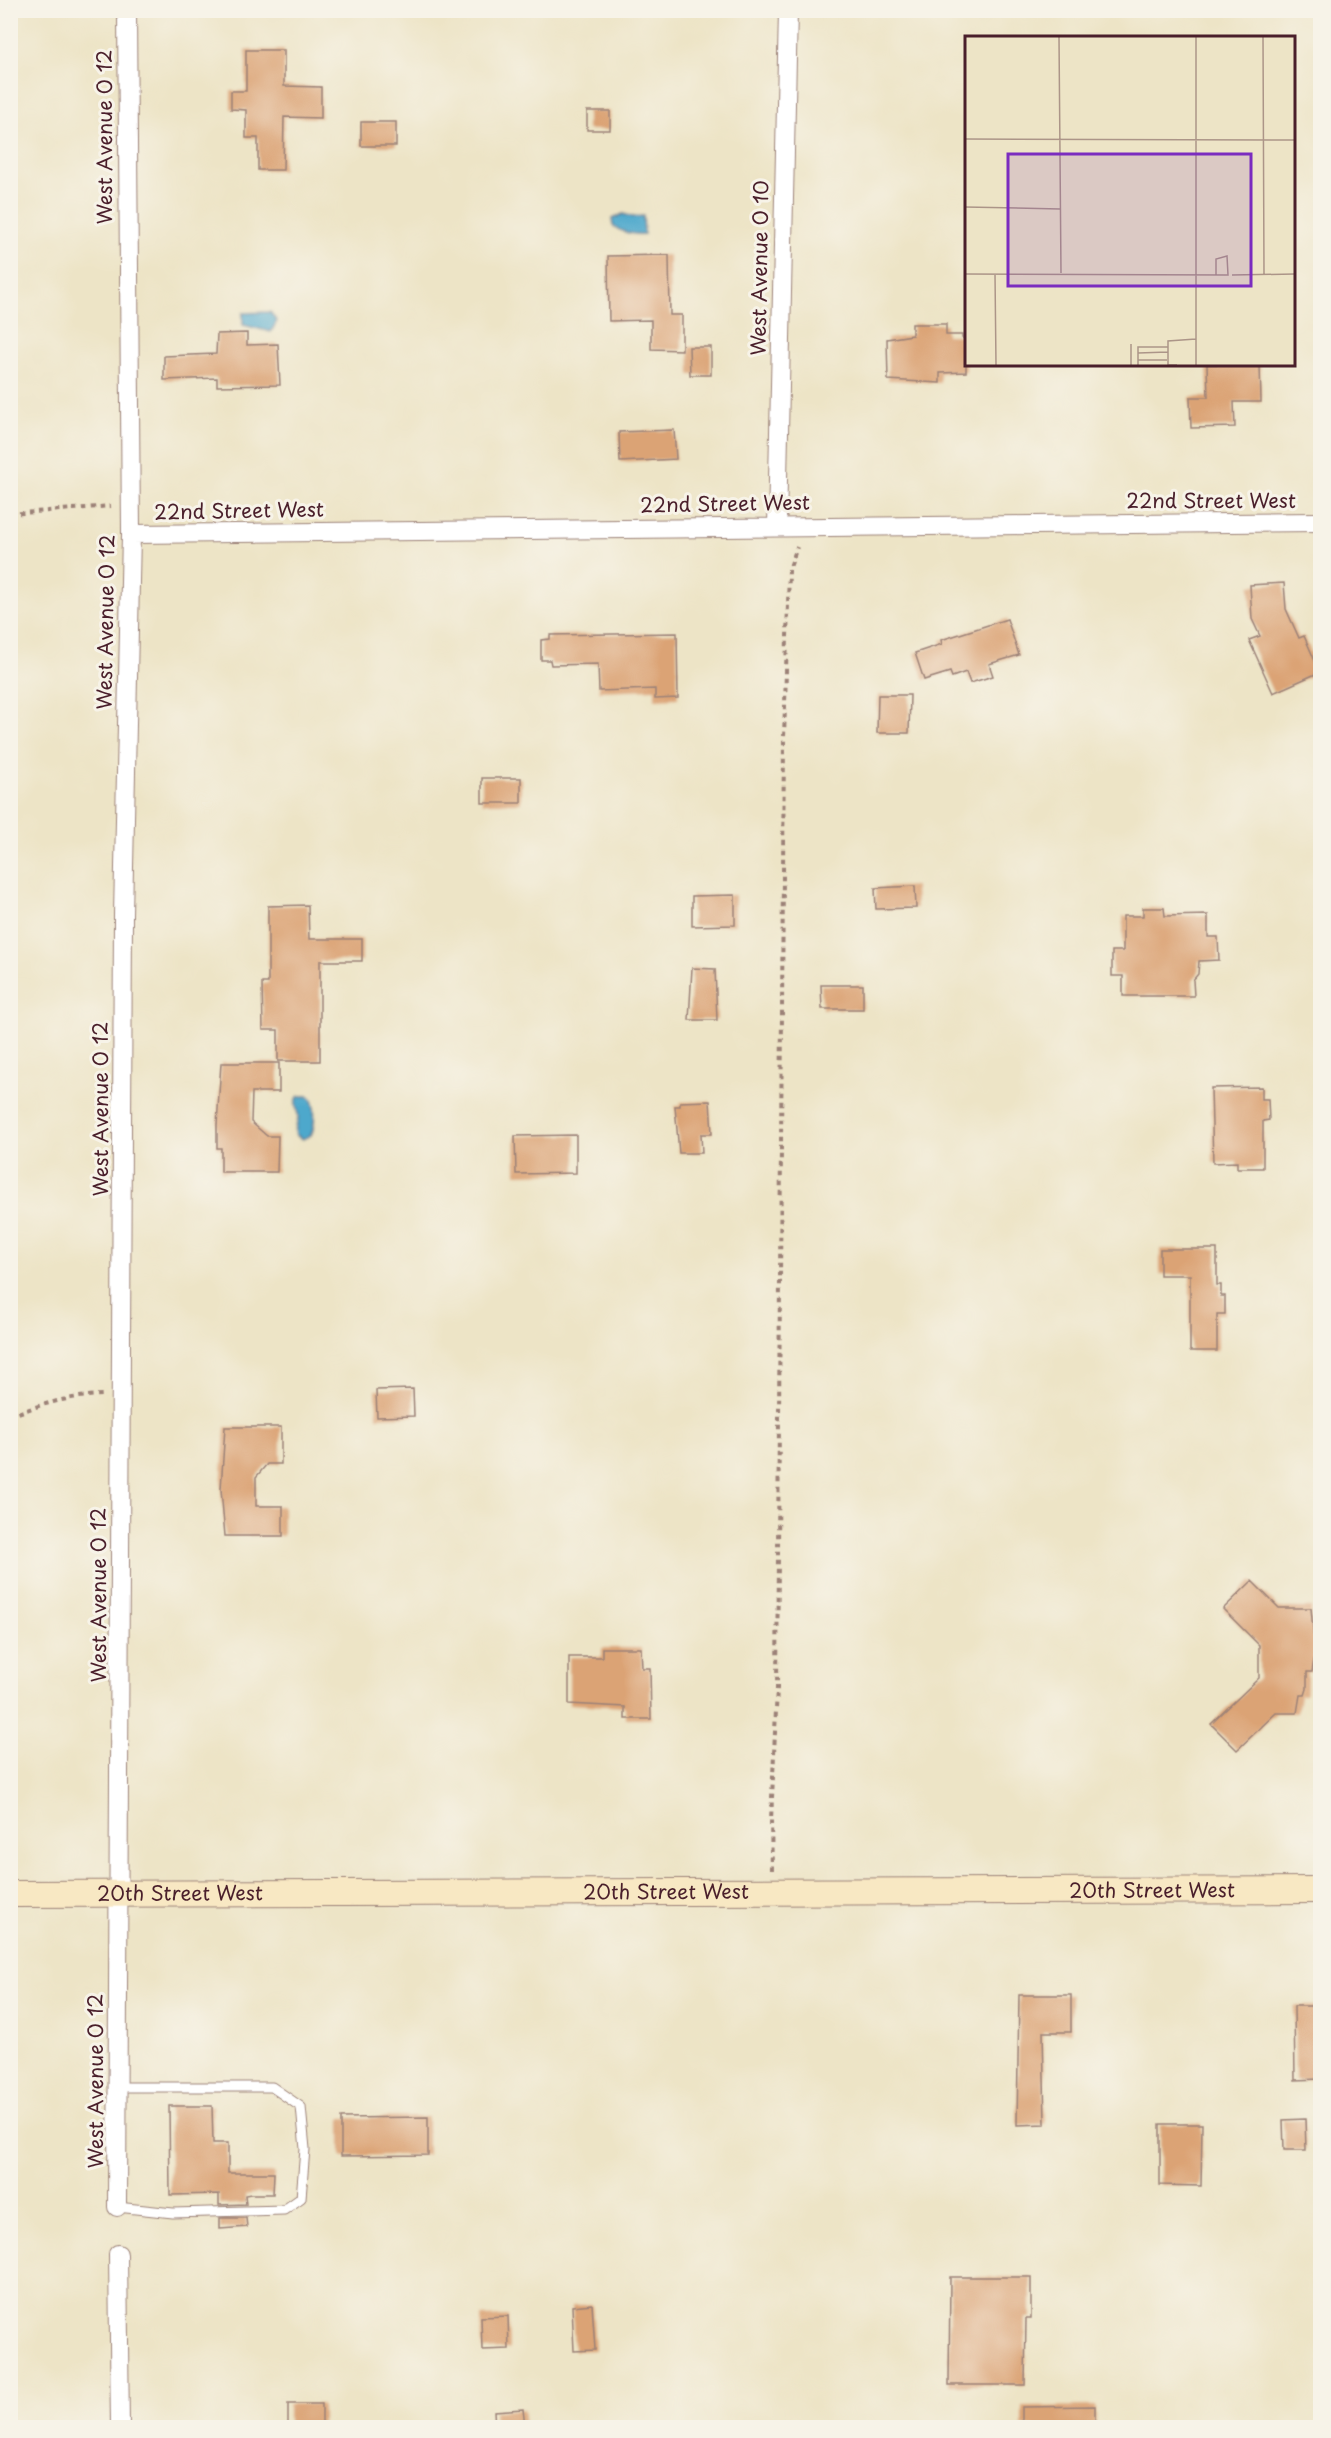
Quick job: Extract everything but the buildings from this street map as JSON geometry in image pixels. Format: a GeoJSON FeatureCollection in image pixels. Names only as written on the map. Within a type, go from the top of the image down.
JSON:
{"type":"FeatureCollection","features":[{"type":"Feature","properties":{"kind":"main road","name":"20th Street West"},"geometry":{"type":"LineString","coordinates":[[10,1894],[1320,1890]]}},
{"type":"Feature","properties":{"kind":"street","name":"West Avenue O 12"},"geometry":{"type":"LineString","coordinates":[[117,2207],[123,1394],[123,915],[131,534],[128,506],[127,10]]}},
{"type":"Feature","properties":{"kind":"street","name":"West Avenue O 10"},"geometry":{"type":"LineString","coordinates":[[777,526],[788,10]]}},
{"type":"Feature","properties":{"kind":"street","name":"22nd Street West"},"geometry":{"type":"LineString","coordinates":[[131,534],[1320,522]]}},
{"type":"Feature","properties":{"kind":"street"},"geometry":{"type":"LineString","coordinates":[[118,2254],[120,2427]]}},
{"type":"Feature","properties":{"kind":"lane"},"geometry":{"type":"LineString","coordinates":[[117,2207],[172,2213],[284,2210],[301,2198],[305,2149],[302,2107],[272,2087],[119,2087]]}},
{"type":"Feature","properties":{"kind":"path"},"geometry":{"type":"LineString","coordinates":[[10,514],[128,506]]}},
{"type":"Feature","properties":{"kind":"path"},"geometry":{"type":"LineString","coordinates":[[774,1891],[771,1820],[777,1688],[784,738],[789,570],[804,526]]}},
{"type":"Feature","properties":{"kind":"path"},"geometry":{"type":"LineString","coordinates":[[10,1416],[43,1404],[77,1396],[123,1394]]}},
{"type":"Feature","properties":{"kind":"water"},"geometry":{"type":"Polygon","coordinates":[[[623,214],[633,217],[643,216],[644,234],[628,233],[613,226],[612,219],[623,214]]]}},
{"type":"Feature","properties":{"kind":"water"},"geometry":{"type":"Polygon","coordinates":[[[270,312],[277,321],[271,332],[243,325],[243,313],[270,312]]]}},
{"type":"Feature","properties":{"kind":"water"},"geometry":{"type":"Polygon","coordinates":[[[299,1096],[309,1096],[314,1109],[314,1126],[311,1135],[303,1139],[295,1132],[298,1118],[296,1103],[299,1096]]]}}]}
